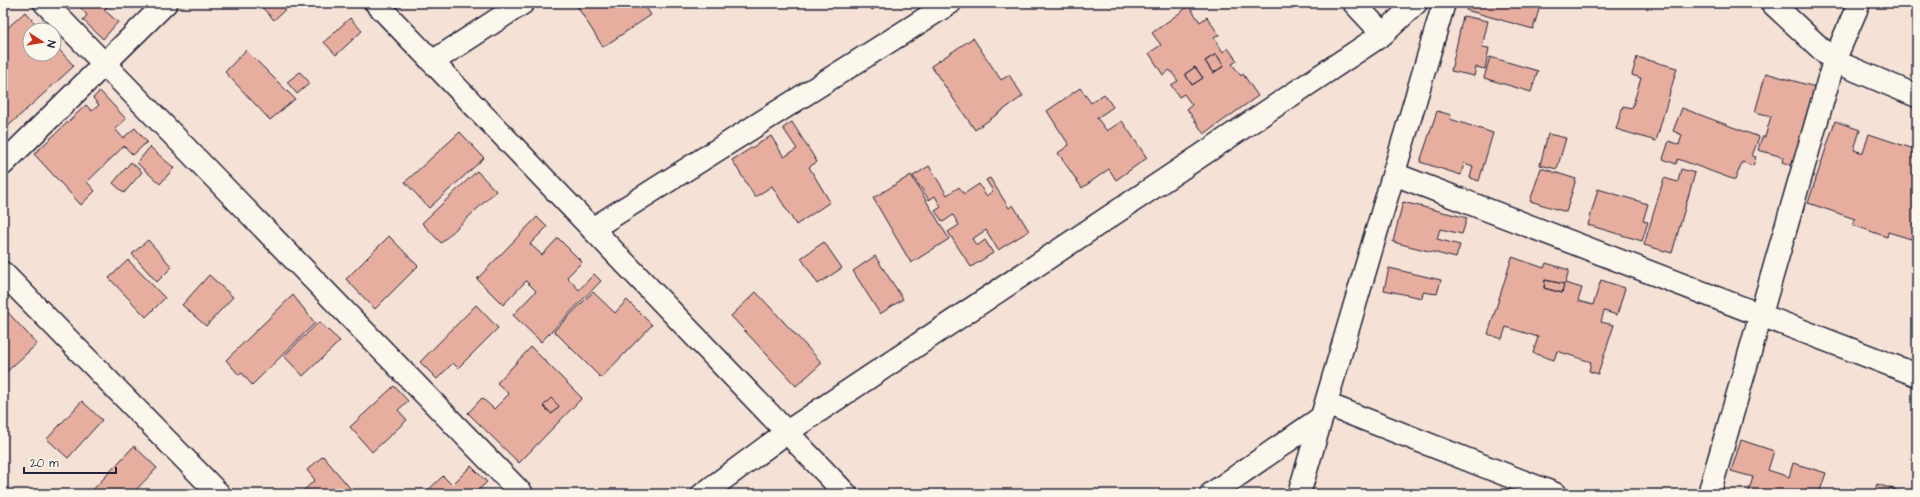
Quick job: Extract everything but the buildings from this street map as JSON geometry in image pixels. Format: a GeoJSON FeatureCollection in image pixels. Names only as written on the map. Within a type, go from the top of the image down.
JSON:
{"type":"FeatureCollection","features":[{"type":"Feature","properties":{"kind":"street"},"geometry":{"type":"LineString","coordinates":[[45,3],[522,494]]}},
{"type":"Feature","properties":{"kind":"street"},"geometry":{"type":"LineString","coordinates":[[3,164],[105,65],[166,3]]}},
{"type":"Feature","properties":{"kind":"street"},"geometry":{"type":"LineString","coordinates":[[376,3],[846,494]]}},
{"type":"Feature","properties":{"kind":"street"},"geometry":{"type":"LineString","coordinates":[[432,62],[523,3]]}},
{"type":"Feature","properties":{"kind":"street"},"geometry":{"type":"LineString","coordinates":[[592,229],[950,3]]}},
{"type":"Feature","properties":{"kind":"street"},"geometry":{"type":"LineString","coordinates":[[1354,3],[1383,34]]}},
{"type":"Feature","properties":{"kind":"street"},"geometry":{"type":"LineString","coordinates":[[703,494],[787,432],[1383,34],[1416,3]]}},
{"type":"Feature","properties":{"kind":"street"},"geometry":{"type":"LineString","coordinates":[[1299,494],[1444,3]]}},
{"type":"Feature","properties":{"kind":"street"},"geometry":{"type":"LineString","coordinates":[[1772,3],[1834,61],[1917,96]]}},
{"type":"Feature","properties":{"kind":"street"},"geometry":{"type":"LineString","coordinates":[[1709,494],[1834,61],[1859,3]]}},
{"type":"Feature","properties":{"kind":"street"},"geometry":{"type":"LineString","coordinates":[[1394,174],[1917,375]]}},
{"type":"Feature","properties":{"kind":"street"},"geometry":{"type":"LineString","coordinates":[[3,273],[219,494]]}},
{"type":"Feature","properties":{"kind":"street"},"geometry":{"type":"LineString","coordinates":[[1210,494],[1324,411]]}},
{"type":"Feature","properties":{"kind":"street"},"geometry":{"type":"LineString","coordinates":[[1324,411],[1555,494]]}}]}
